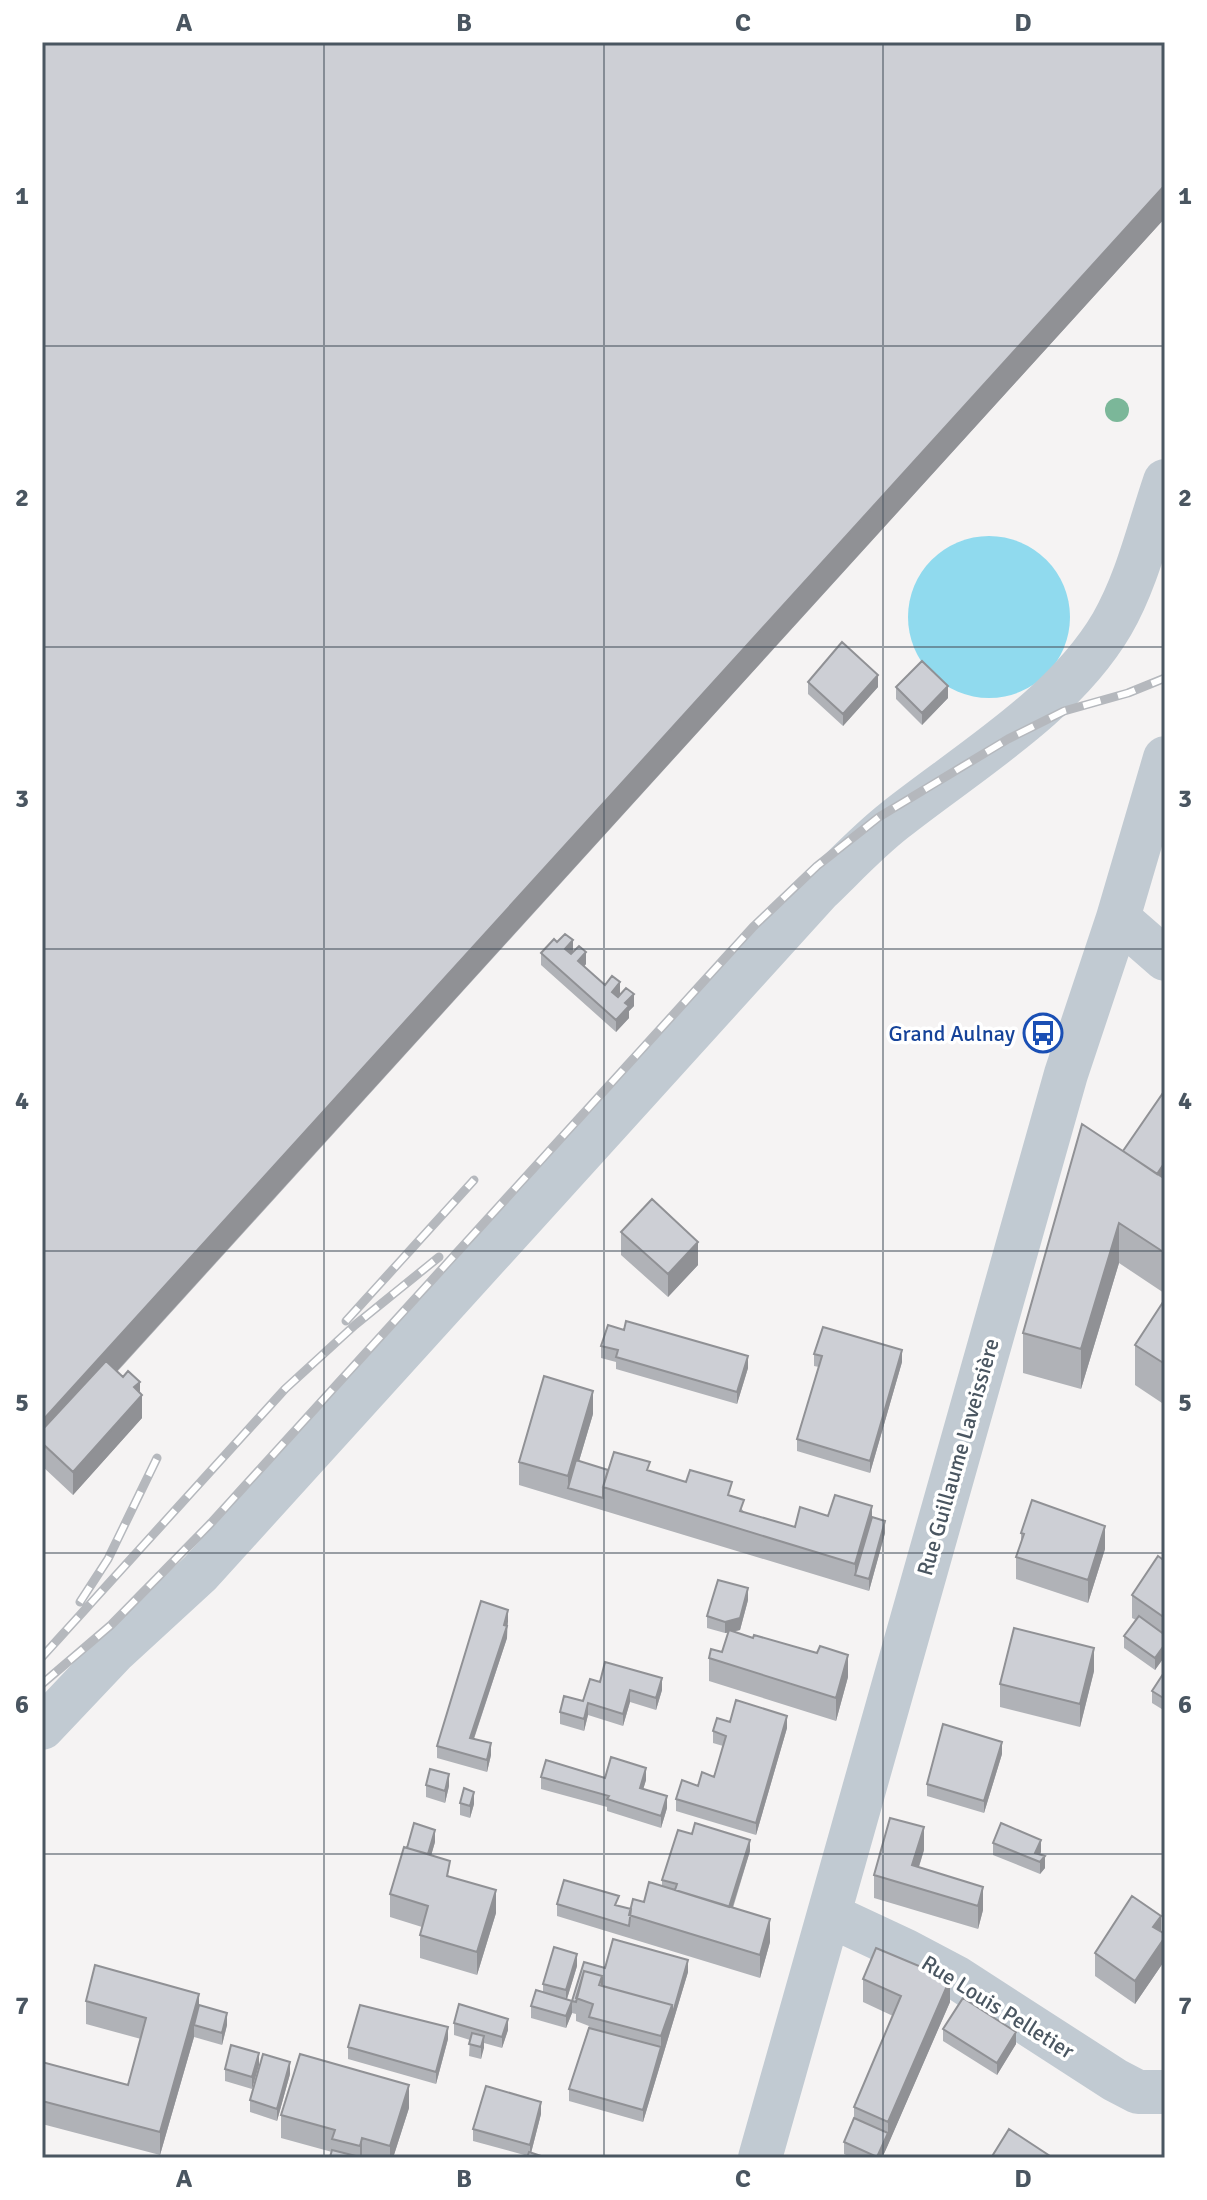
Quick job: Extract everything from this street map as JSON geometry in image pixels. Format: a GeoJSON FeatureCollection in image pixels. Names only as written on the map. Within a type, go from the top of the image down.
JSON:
{"type":"FeatureCollection","features":[{"type":"Feature","properties":{"kind":"street"},"geometry":{"type":"LineString","coordinates":[[42,1728],[114,1652],[200,1573],[819,891],[892,823],[1036,712],[1081,666],[1112,624],[1137,565],[1165,481]]}},
{"type":"Feature","properties":{"kind":"street","name":"Rue Guillaume Laveissière"},"geometry":{"type":"LineString","coordinates":[[760,2158],[1066,1074],[1118,918],[1165,758]]}},
{"type":"Feature","properties":{"kind":"street"},"geometry":{"type":"LineString","coordinates":[[1118,918],[1165,959]]}},
{"type":"Feature","properties":{"kind":"street","name":"Rue Louis Pelletier"},"geometry":{"type":"LineString","coordinates":[[829,1915],[957,1978],[1138,2092],[1165,2092]]}},
{"type":"Feature","properties":{"kind":"water"},"geometry":{"type":"Polygon","coordinates":[[[989,536],[1020,542],[1046,560],[1064,586],[1070,617],[1064,648],[1046,674],[1020,692],[989,698],[958,692],[932,674],[914,648],[908,617],[914,586],[932,560],[958,542],[989,536]]]}},
{"type":"Feature","properties":{"kind":"building"},"geometry":{"type":"Polygon","coordinates":[[[42,42],[1165,42],[1165,185],[42,1421],[42,42]]]}},
{"type":"Feature","properties":{"kind":"building"},"geometry":{"type":"Polygon","coordinates":[[[842,642],[878,675],[843,714],[808,682],[842,642]]]}},
{"type":"Feature","properties":{"kind":"building"},"geometry":{"type":"Polygon","coordinates":[[[922,661],[948,686],[922,713],[896,687],[922,661]]]}},
{"type":"Feature","properties":{"kind":"building"},"geometry":{"type":"Polygon","coordinates":[[[565,934],[573,940],[565,949],[571,954],[579,946],[586,952],[578,961],[605,985],[612,976],[620,982],[612,992],[618,997],[626,988],[634,994],[625,1003],[629,1006],[616,1020],[541,953],[554,939],[557,942],[565,934]]]}},
{"type":"Feature","properties":{"kind":"building"},"geometry":{"type":"Polygon","coordinates":[[[1165,1090],[1165,1162],[1157,1174],[1123,1151],[1165,1090]]]}},
{"type":"Feature","properties":{"kind":"building"},"geometry":{"type":"Polygon","coordinates":[[[1082,1124],[1165,1179],[1165,1253],[1119,1223],[1081,1349],[1023,1333],[1082,1124]]]}},
{"type":"Feature","properties":{"kind":"building"},"geometry":{"type":"Polygon","coordinates":[[[652,1199],[698,1242],[668,1274],[621,1232],[652,1199]]]}},
{"type":"Feature","properties":{"kind":"building"},"geometry":{"type":"Polygon","coordinates":[[[1165,1299],[1165,1364],[1135,1345],[1165,1299]]]}},
{"type":"Feature","properties":{"kind":"building"},"geometry":{"type":"Polygon","coordinates":[[[626,1321],[748,1356],[737,1392],[616,1357],[618,1350],[601,1346],[608,1325],[624,1330],[626,1321]]]}},
{"type":"Feature","properties":{"kind":"building"},"geometry":{"type":"Polygon","coordinates":[[[823,1327],[902,1350],[870,1461],[797,1439],[822,1356],[814,1354],[823,1327]]]}},
{"type":"Feature","properties":{"kind":"building"},"geometry":{"type":"Polygon","coordinates":[[[106,1361],[123,1377],[128,1371],[140,1382],[134,1387],[142,1395],[73,1472],[42,1443],[42,1430],[106,1361]]]}},
{"type":"Feature","properties":{"kind":"building"},"geometry":{"type":"Polygon","coordinates":[[[544,1376],[593,1391],[568,1476],[519,1462],[544,1376]]]}},
{"type":"Feature","properties":{"kind":"building"},"geometry":{"type":"Polygon","coordinates":[[[614,1452],[650,1462],[647,1470],[686,1482],[690,1470],[732,1482],[728,1495],[744,1500],[740,1511],[795,1527],[800,1507],[828,1516],[835,1495],[872,1506],[855,1564],[603,1487],[614,1452]]]}},
{"type":"Feature","properties":{"kind":"building"},"geometry":{"type":"Polygon","coordinates":[[[576,1460],[608,1470],[603,1498],[568,1488],[576,1460]]]}},
{"type":"Feature","properties":{"kind":"building"},"geometry":{"type":"Polygon","coordinates":[[[1032,1500],[1105,1526],[1088,1580],[1016,1557],[1032,1500]]]}},
{"type":"Feature","properties":{"kind":"building"},"geometry":{"type":"Polygon","coordinates":[[[872,1517],[885,1521],[869,1579],[855,1575],[872,1517]]]}},
{"type":"Feature","properties":{"kind":"building"},"geometry":{"type":"Polygon","coordinates":[[[1158,1556],[1165,1561],[1165,1618],[1132,1595],[1158,1556]]]}},
{"type":"Feature","properties":{"kind":"building"},"geometry":{"type":"Polygon","coordinates":[[[718,1580],[748,1588],[740,1618],[725,1622],[707,1616],[718,1580]]]}},
{"type":"Feature","properties":{"kind":"building"},"geometry":{"type":"Polygon","coordinates":[[[481,1601],[508,1610],[504,1625],[507,1626],[470,1738],[491,1743],[487,1760],[437,1746],[481,1601]]]}},
{"type":"Feature","properties":{"kind":"building"},"geometry":{"type":"Polygon","coordinates":[[[1139,1616],[1165,1635],[1165,1644],[1155,1658],[1124,1636],[1139,1616]]]}},
{"type":"Feature","properties":{"kind":"building"},"geometry":{"type":"Polygon","coordinates":[[[1014,1628],[1094,1648],[1080,1704],[1000,1684],[1014,1628]]]}},
{"type":"Feature","properties":{"kind":"building"},"geometry":{"type":"Polygon","coordinates":[[[729,1630],[817,1653],[820,1646],[848,1655],[836,1698],[709,1658],[711,1649],[722,1652],[729,1630]]]}},
{"type":"Feature","properties":{"kind":"building"},"geometry":{"type":"Polygon","coordinates":[[[605,1662],[662,1678],[656,1698],[630,1690],[623,1714],[588,1703],[584,1719],[560,1712],[564,1696],[583,1701],[590,1679],[600,1682],[605,1662]]]}},
{"type":"Feature","properties":{"kind":"building"},"geometry":{"type":"Polygon","coordinates":[[[1165,1671],[1165,1699],[1152,1691],[1165,1671]]]}},
{"type":"Feature","properties":{"kind":"building"},"geometry":{"type":"Polygon","coordinates":[[[736,1700],[787,1716],[756,1823],[676,1799],[682,1780],[698,1786],[702,1772],[714,1777],[726,1736],[713,1731],[717,1718],[730,1722],[736,1700]]]}},
{"type":"Feature","properties":{"kind":"building"},"geometry":{"type":"Polygon","coordinates":[[[943,1724],[1002,1742],[984,1801],[927,1784],[943,1724]]]}},
{"type":"Feature","properties":{"kind":"building"},"geometry":{"type":"Polygon","coordinates":[[[611,1757],[646,1768],[640,1788],[667,1796],[661,1816],[607,1799],[609,1796],[541,1777],[546,1760],[605,1778],[611,1757]]]}},
{"type":"Feature","properties":{"kind":"building"},"geometry":{"type":"Polygon","coordinates":[[[430,1769],[449,1774],[445,1791],[426,1785],[430,1769]]]}},
{"type":"Feature","properties":{"kind":"building"},"geometry":{"type":"Polygon","coordinates":[[[464,1788],[474,1792],[470,1806],[460,1803],[464,1788]]]}},
{"type":"Feature","properties":{"kind":"building"},"geometry":{"type":"Polygon","coordinates":[[[890,1818],[924,1827],[912,1865],[983,1887],[978,1906],[874,1875],[890,1818]]]}},
{"type":"Feature","properties":{"kind":"building"},"geometry":{"type":"Polygon","coordinates":[[[414,1823],[435,1830],[428,1854],[407,1848],[414,1823]]]}},
{"type":"Feature","properties":{"kind":"building"},"geometry":{"type":"Polygon","coordinates":[[[695,1823],[750,1840],[729,1907],[675,1890],[677,1884],[662,1880],[678,1830],[692,1834],[695,1823]]]}},
{"type":"Feature","properties":{"kind":"building"},"geometry":{"type":"Polygon","coordinates":[[[1001,1823],[1041,1840],[1035,1853],[1045,1856],[1040,1862],[993,1843],[1001,1823]]]}},
{"type":"Feature","properties":{"kind":"building"},"geometry":{"type":"Polygon","coordinates":[[[404,1847],[450,1861],[447,1876],[496,1890],[477,1952],[420,1935],[428,1906],[390,1894],[404,1847]]]}},
{"type":"Feature","properties":{"kind":"building"},"geometry":{"type":"Polygon","coordinates":[[[564,1880],[619,1896],[615,1905],[631,1909],[629,1926],[557,1904],[564,1880]]]}},
{"type":"Feature","properties":{"kind":"building"},"geometry":{"type":"Polygon","coordinates":[[[649,1882],[770,1919],[760,1955],[629,1915],[633,1899],[644,1902],[649,1882]]]}},
{"type":"Feature","properties":{"kind":"building"},"geometry":{"type":"Polygon","coordinates":[[[1132,1896],[1161,1916],[1153,1927],[1165,1934],[1135,1981],[1095,1953],[1132,1896]]]}},
{"type":"Feature","properties":{"kind":"building"},"geometry":{"type":"Polygon","coordinates":[[[613,1939],[688,1960],[672,2016],[672,2005],[602,1986],[602,1976],[584,1971],[576,2002],[572,2001],[584,1962],[605,1968],[613,1939]]]}},
{"type":"Feature","properties":{"kind":"building"},"geometry":{"type":"Polygon","coordinates":[[[554,1947],[577,1954],[566,1990],[543,1984],[554,1947]]]}},
{"type":"Feature","properties":{"kind":"building"},"geometry":{"type":"Polygon","coordinates":[[[876,1948],[950,1979],[888,2122],[854,2107],[901,1996],[863,1979],[876,1948]]]}},
{"type":"Feature","properties":{"kind":"building"},"geometry":{"type":"Polygon","coordinates":[[[95,1965],[199,1994],[160,2132],[42,2101],[42,2062],[128,2085],[146,2018],[86,2001],[95,1965]]]}},
{"type":"Feature","properties":{"kind":"building"},"geometry":{"type":"Polygon","coordinates":[[[584,1971],[602,1976],[599,1985],[672,2005],[661,2036],[589,2017],[593,2004],[576,1998],[584,1971]]]}},
{"type":"Feature","properties":{"kind":"building"},"geometry":{"type":"Polygon","coordinates":[[[536,1990],[572,2001],[566,2016],[531,2006],[536,1990]]]}},
{"type":"Feature","properties":{"kind":"building"},"geometry":{"type":"Polygon","coordinates":[[[963,1998],[1016,2032],[997,2063],[943,2029],[963,1998]]]}},
{"type":"Feature","properties":{"kind":"building"},"geometry":{"type":"Polygon","coordinates":[[[459,2004],[508,2019],[502,2037],[454,2023],[459,2004]]]}},
{"type":"Feature","properties":{"kind":"building"},"geometry":{"type":"Polygon","coordinates":[[[199,2005],[227,2013],[222,2033],[194,2025],[199,2005]]]}},
{"type":"Feature","properties":{"kind":"building"},"geometry":{"type":"Polygon","coordinates":[[[360,2005],[448,2027],[436,2072],[348,2047],[360,2005]]]}},
{"type":"Feature","properties":{"kind":"building"},"geometry":{"type":"Polygon","coordinates":[[[589,2028],[661,2047],[643,2110],[569,2089],[589,2028]]]}},
{"type":"Feature","properties":{"kind":"building"},"geometry":{"type":"Polygon","coordinates":[[[472,2033],[484,2036],[481,2047],[469,2044],[472,2033]]]}},
{"type":"Feature","properties":{"kind":"building"},"geometry":{"type":"Polygon","coordinates":[[[231,2045],[259,2053],[252,2077],[225,2069],[231,2045]]]}},
{"type":"Feature","properties":{"kind":"building"},"geometry":{"type":"Polygon","coordinates":[[[263,2054],[290,2062],[277,2109],[250,2100],[263,2054]]]}},
{"type":"Feature","properties":{"kind":"building"},"geometry":{"type":"Polygon","coordinates":[[[300,2054],[409,2085],[390,2146],[362,2138],[360,2146],[332,2139],[335,2130],[281,2115],[300,2054]]]}},
{"type":"Feature","properties":{"kind":"building"},"geometry":{"type":"Polygon","coordinates":[[[486,2086],[541,2102],[530,2145],[473,2129],[486,2086]]]}},
{"type":"Feature","properties":{"kind":"building"},"geometry":{"type":"Polygon","coordinates":[[[854,2118],[888,2133],[877,2157],[844,2142],[854,2118]]]}},
{"type":"Feature","properties":{"kind":"building"},"geometry":{"type":"Polygon","coordinates":[[[1009,2129],[1053,2158],[991,2158],[1009,2129]]]}},
{"type":"Feature","properties":{"kind":"building"},"geometry":{"type":"Polygon","coordinates":[[[332,2150],[360,2157],[360,2158],[330,2157],[332,2150]]]}},
{"type":"Feature","properties":{"kind":"building"},"geometry":{"type":"Polygon","coordinates":[[[529,2152],[547,2158],[527,2158],[529,2152]]]}},
{"type":"Feature","properties":{"kind":"railway"},"geometry":{"type":"LineString","coordinates":[[42,1684],[111,1625],[211,1523],[753,927],[817,866],[879,817],[1008,739],[1064,711],[1128,693],[1165,678]]}},
{"type":"Feature","properties":{"kind":"railway"},"geometry":{"type":"LineString","coordinates":[[346,1321],[474,1180]]}},
{"type":"Feature","properties":{"kind":"railway"},"geometry":{"type":"LineString","coordinates":[[42,1657],[285,1389],[355,1325],[439,1257]]}},
{"type":"Feature","properties":{"kind":"railway"},"geometry":{"type":"LineString","coordinates":[[80,1602],[108,1559],[157,1458]]}},
{"type":"Feature","properties":{"kind":"place","name":"Grand Aulnay"},"geometry":{"type":"Point","coordinates":[1043,1033]}}]}
